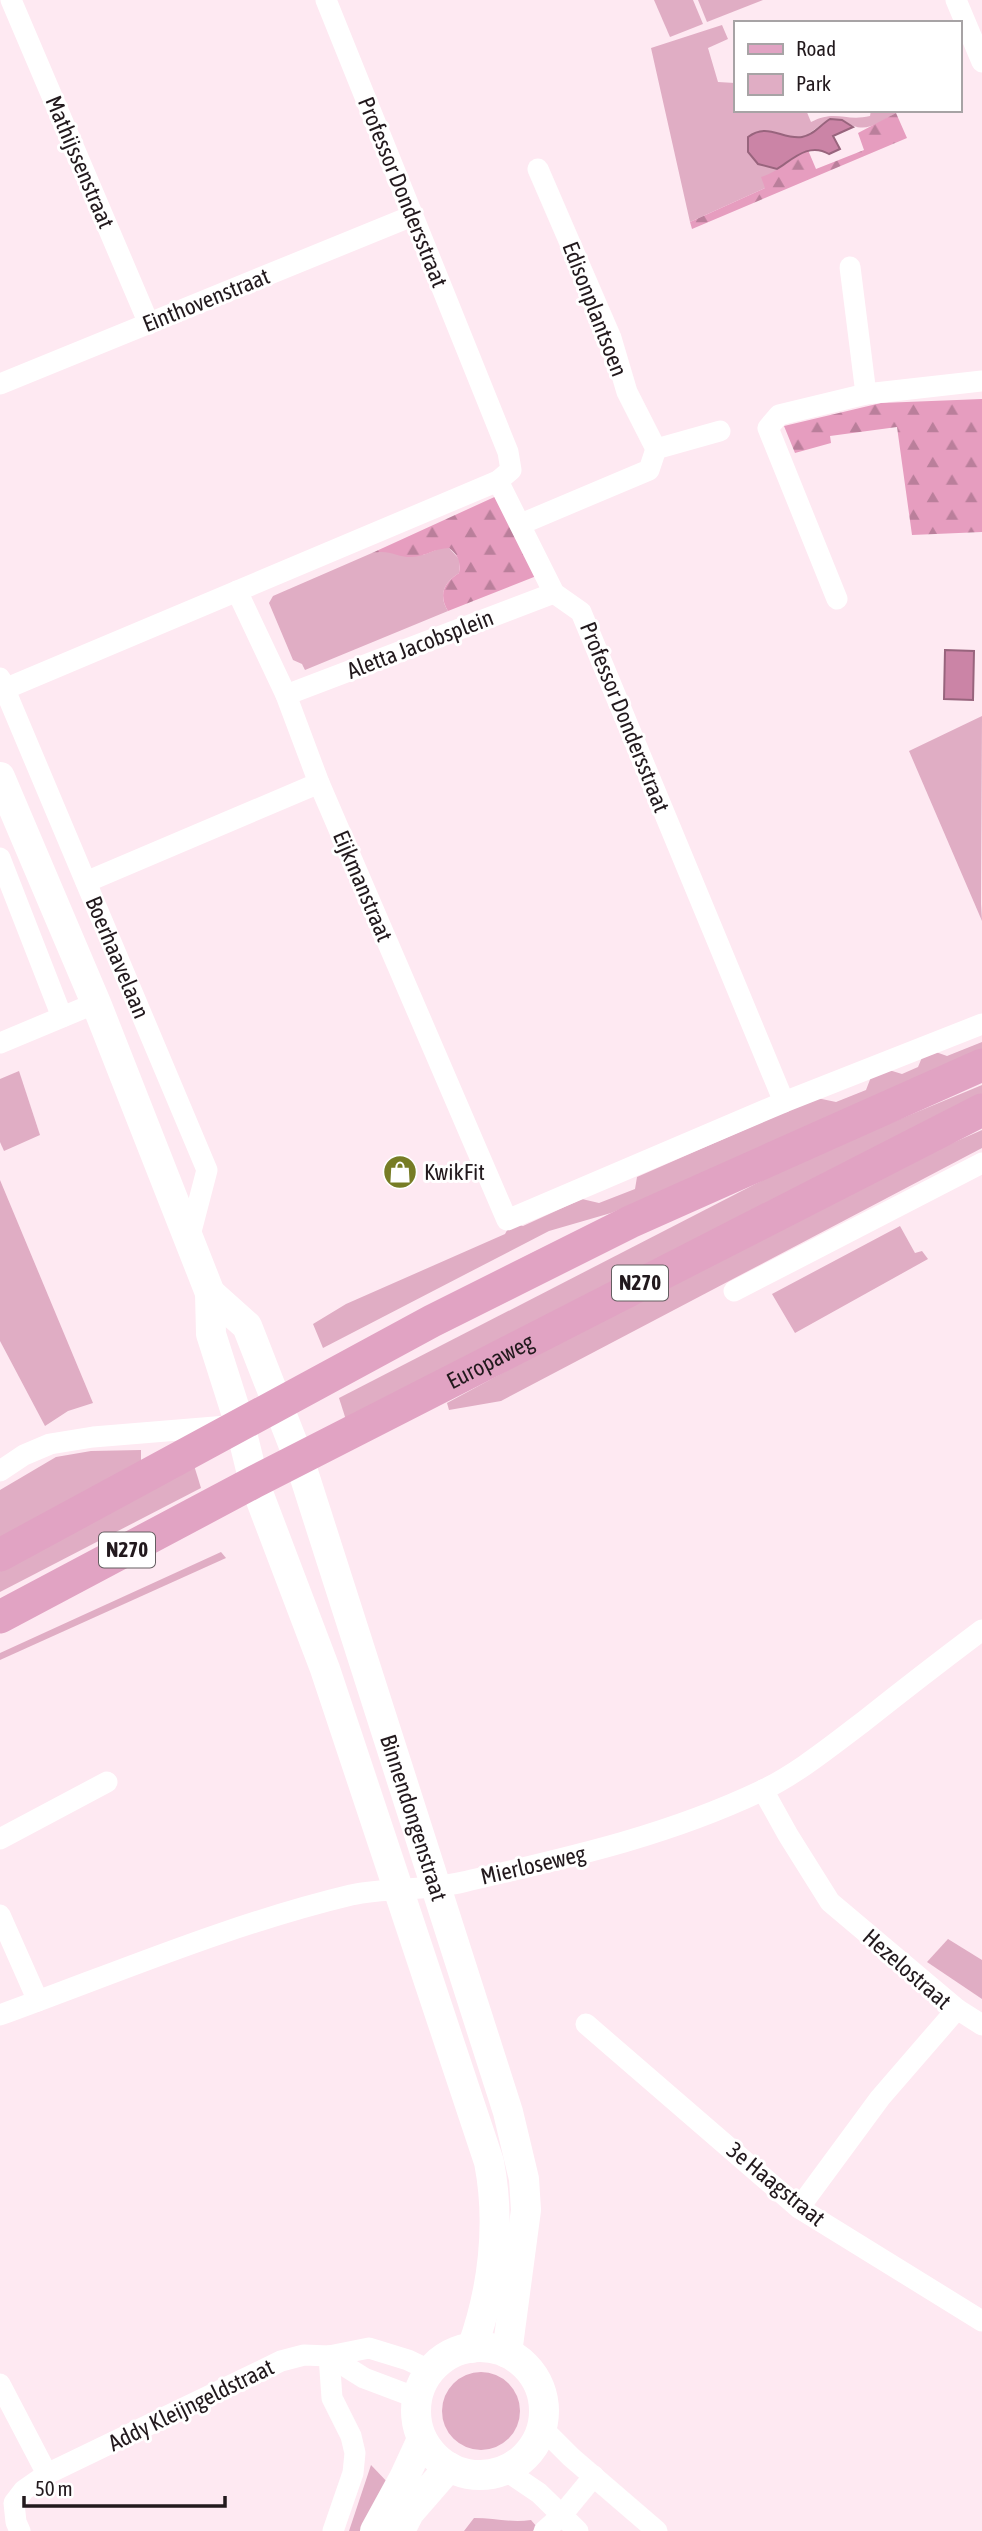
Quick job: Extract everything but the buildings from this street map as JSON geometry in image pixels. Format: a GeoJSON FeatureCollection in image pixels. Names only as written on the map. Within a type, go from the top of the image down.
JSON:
{"type":"FeatureCollection","features":[{"type":"Feature","properties":{"kind":"main road","name":"Boerhaavelaan"},"geometry":{"type":"LineString","coordinates":[[0,776],[96,1003],[210,1293],[211,1334],[240,1425]]}},
{"type":"Feature","properties":{"kind":"main road","name":"N270"},"geometry":{"type":"LineString","coordinates":[[0,1555],[432,1321],[630,1222],[982,1065]]}},
{"type":"Feature","properties":{"kind":"main road","name":"Europaweg"},"geometry":{"type":"LineString","coordinates":[[0,1617],[254,1482],[982,1110]]}},
{"type":"Feature","properties":{"kind":"main road","name":"Boerhaavelaan"},"geometry":{"type":"LineString","coordinates":[[210,1293],[247,1326],[279,1405]]}},
{"type":"Feature","properties":{"kind":"main road","name":"Binnendongenstraat"},"geometry":{"type":"LineString","coordinates":[[279,1405],[299,1459],[508,2112],[524,2179],[526,2210],[507,2353]]}},
{"type":"Feature","properties":{"kind":"main road","name":"Binnendongenstraat"},"geometry":{"type":"LineString","coordinates":[[240,1425],[254,1482],[325,1669],[489,2162],[493,2183],[494,2241],[485,2307],[472,2348]]}},
{"type":"Feature","properties":{"kind":"main road"},"geometry":{"type":"LineString","coordinates":[[472,2348],[490,2348],[507,2353],[522,2363],[534,2376],[541,2392],[544,2410],[542,2428],[528,2454],[505,2470],[486,2475],[467,2474],[449,2467],[429,2450],[422,2439],[416,2418],[417,2398],[425,2379],[437,2364],[453,2353],[472,2348]]}},
{"type":"Feature","properties":{"kind":"main road"},"geometry":{"type":"LineString","coordinates":[[375,2531],[422,2439]]}},
{"type":"Feature","properties":{"kind":"main road"},"geometry":{"type":"LineString","coordinates":[[400,2531],[409,2513],[449,2467]]}},
{"type":"Feature","properties":{"kind":"street","name":"Mathijssenstraat"},"geometry":{"type":"LineString","coordinates":[[11,0],[149,324]]}},
{"type":"Feature","properties":{"kind":"street","name":"Professor Dondersstraat"},"geometry":{"type":"LineString","coordinates":[[326,0],[508,452],[510,470],[498,481],[554,593],[581,612],[784,1102]]}},
{"type":"Feature","properties":{"kind":"street"},"geometry":{"type":"LineString","coordinates":[[956,0],[982,62]]}},
{"type":"Feature","properties":{"kind":"street","name":"Edisonplantsoen"},"geometry":{"type":"LineString","coordinates":[[538,169],[611,338],[627,392],[656,449]]}},
{"type":"Feature","properties":{"kind":"street","name":"Einthovenstraat"},"geometry":{"type":"LineString","coordinates":[[0,384],[412,216]]}},
{"type":"Feature","properties":{"kind":"street"},"geometry":{"type":"LineString","coordinates":[[850,267],[866,394]]}},
{"type":"Feature","properties":{"kind":"street"},"geometry":{"type":"LineString","coordinates":[[838,599],[768,428],[779,415],[866,394],[982,381]]}},
{"type":"Feature","properties":{"kind":"street"},"geometry":{"type":"LineString","coordinates":[[521,524],[649,470],[656,449],[720,431]]}},
{"type":"Feature","properties":{"kind":"street"},"geometry":{"type":"LineString","coordinates":[[2,686],[498,481]]}},
{"type":"Feature","properties":{"kind":"street"},"geometry":{"type":"LineString","coordinates":[[86,882],[319,783],[286,695],[237,591]]}},
{"type":"Feature","properties":{"kind":"street","name":"Aletta Jacobsplein"},"geometry":{"type":"LineString","coordinates":[[286,695],[554,593]]}},
{"type":"Feature","properties":{"kind":"street","name":"Boerhaavelaan"},"geometry":{"type":"LineString","coordinates":[[2,686],[207,1170],[189,1239]]}},
{"type":"Feature","properties":{"kind":"street","name":"Eijkmanstraat"},"geometry":{"type":"LineString","coordinates":[[319,783],[507,1220],[784,1102]]}},
{"type":"Feature","properties":{"kind":"street"},"geometry":{"type":"LineString","coordinates":[[0,858],[62,1017]]}},
{"type":"Feature","properties":{"kind":"street"},"geometry":{"type":"LineString","coordinates":[[0,1043],[96,1003]]}},
{"type":"Feature","properties":{"kind":"street"},"geometry":{"type":"LineString","coordinates":[[784,1102],[982,1024]]}},
{"type":"Feature","properties":{"kind":"street"},"geometry":{"type":"LineString","coordinates":[[734,1291],[982,1163]]}},
{"type":"Feature","properties":{"kind":"street"},"geometry":{"type":"LineString","coordinates":[[0,1471],[24,1455],[50,1444],[93,1437],[240,1425]]}},
{"type":"Feature","properties":{"kind":"street","name":"Mierloseweg"},"geometry":{"type":"LineString","coordinates":[[0,2015],[214,1935],[347,1896],[377,1890],[462,1882],[605,1848],[677,1827],[763,1790],[826,1750],[982,1630]]}},
{"type":"Feature","properties":{"kind":"street"},"geometry":{"type":"LineString","coordinates":[[0,1839],[107,1782]]}},
{"type":"Feature","properties":{"kind":"street","name":"Hezelostraat"},"geometry":{"type":"LineString","coordinates":[[763,1790],[830,1902],[957,2009],[880,2098],[799,2208]]}},
{"type":"Feature","properties":{"kind":"street"},"geometry":{"type":"LineString","coordinates":[[0,1915],[38,2001]]}},
{"type":"Feature","properties":{"kind":"street"},"geometry":{"type":"LineString","coordinates":[[957,2009],[982,2025]]}},
{"type":"Feature","properties":{"kind":"street","name":"3e Haagstraat"},"geometry":{"type":"LineString","coordinates":[[586,2024],[799,2208],[982,2321]]}},
{"type":"Feature","properties":{"kind":"street","name":"Addy Kleijngeldstraat"},"geometry":{"type":"LineString","coordinates":[[20,2531],[16,2522],[15,2502],[24,2490],[47,2474],[281,2361],[304,2355],[330,2356],[369,2348],[408,2360],[431,2371]]}},
{"type":"Feature","properties":{"kind":"street"},"geometry":{"type":"LineString","coordinates":[[330,2356],[364,2378],[417,2398]]}},
{"type":"Feature","properties":{"kind":"street"},"geometry":{"type":"LineString","coordinates":[[330,2356],[332,2398],[351,2435],[355,2454],[354,2473],[333,2531]]}},
{"type":"Feature","properties":{"kind":"street"},"geometry":{"type":"LineString","coordinates":[[0,2384],[47,2474]]}},
{"type":"Feature","properties":{"kind":"street"},"geometry":{"type":"LineString","coordinates":[[542,2428],[571,2457],[657,2531]]}},
{"type":"Feature","properties":{"kind":"street"},"geometry":{"type":"LineString","coordinates":[[505,2470],[539,2493],[578,2531]]}},
{"type":"Feature","properties":{"kind":"street"},"geometry":{"type":"LineString","coordinates":[[544,2531],[561,2516],[594,2476]]}},
{"type":"Feature","properties":{"kind":"green space"},"geometry":{"type":"Polygon","coordinates":[[[654,0],[693,0],[703,24],[670,37],[654,0]]]}},
{"type":"Feature","properties":{"kind":"green space"},"geometry":{"type":"Polygon","coordinates":[[[698,0],[763,0],[707,22],[698,0]]]}},
{"type":"Feature","properties":{"kind":"green space"},"geometry":{"type":"Polygon","coordinates":[[[722,25],[728,39],[708,48],[718,82],[734,83],[734,112],[807,112],[811,122],[827,116],[854,118],[870,116],[871,112],[896,113],[863,128],[842,120],[825,122],[804,137],[764,130],[758,164],[777,169],[765,188],[690,222],[651,48],[722,25]]]}},
{"type":"Feature","properties":{"kind":"green space"},"geometry":{"type":"Polygon","coordinates":[[[896,113],[907,138],[692,229],[690,222],[765,188],[761,177],[774,172],[808,150],[816,169],[864,150],[858,133],[896,113]]]}},
{"type":"Feature","properties":{"kind":"green space"},"geometry":{"type":"Polygon","coordinates":[[[982,399],[982,532],[912,535],[897,427],[830,436],[831,443],[795,453],[784,426],[881,403],[982,399]]]}},
{"type":"Feature","properties":{"kind":"green space"},"geometry":{"type":"Polygon","coordinates":[[[501,494],[539,575],[448,611],[443,599],[444,589],[460,569],[455,553],[449,548],[411,557],[383,552],[372,553],[501,494]]]}},
{"type":"Feature","properties":{"kind":"green space"},"geometry":{"type":"Polygon","coordinates":[[[449,548],[460,560],[459,573],[444,589],[443,599],[448,611],[305,670],[302,664],[293,660],[269,603],[273,596],[372,553],[382,551],[423,555],[449,548]]]}},
{"type":"Feature","properties":{"kind":"green space"},"geometry":{"type":"Polygon","coordinates":[[[982,716],[981,904],[982,921],[909,751],[982,716]]]}},
{"type":"Feature","properties":{"kind":"green space"},"geometry":{"type":"Polygon","coordinates":[[[982,1042],[982,1056],[611,1213],[549,1231],[323,1348],[313,1324],[346,1304],[505,1234],[511,1223],[523,1226],[582,1199],[599,1203],[635,1189],[637,1177],[817,1098],[836,1102],[866,1090],[871,1077],[889,1070],[902,1074],[918,1067],[923,1055],[933,1051],[947,1056],[982,1042]]]}},
{"type":"Feature","properties":{"kind":"green space"},"geometry":{"type":"Polygon","coordinates":[[[19,1071],[40,1135],[4,1151],[0,1142],[0,1079],[19,1071]]]}},
{"type":"Feature","properties":{"kind":"green space"},"geometry":{"type":"Polygon","coordinates":[[[982,1085],[982,1103],[347,1423],[339,1398],[806,1158],[982,1085]]]}},
{"type":"Feature","properties":{"kind":"green space"},"geometry":{"type":"Polygon","coordinates":[[[982,1130],[982,1148],[501,1401],[449,1410],[447,1403],[712,1261],[846,1193],[982,1130]]]}},
{"type":"Feature","properties":{"kind":"green space"},"geometry":{"type":"Polygon","coordinates":[[[0,1180],[93,1403],[68,1411],[45,1426],[0,1341],[0,1180]]]}},
{"type":"Feature","properties":{"kind":"green space"},"geometry":{"type":"Polygon","coordinates":[[[900,1226],[915,1253],[922,1251],[928,1259],[795,1333],[772,1294],[900,1226]]]}},
{"type":"Feature","properties":{"kind":"green space"},"geometry":{"type":"Polygon","coordinates":[[[141,1450],[141,1465],[0,1543],[0,1490],[56,1457],[91,1451],[141,1450]]]}},
{"type":"Feature","properties":{"kind":"green space"},"geometry":{"type":"Polygon","coordinates":[[[193,1462],[201,1488],[0,1592],[0,1568],[193,1462]]]}},
{"type":"Feature","properties":{"kind":"green space"},"geometry":{"type":"Polygon","coordinates":[[[221,1552],[226,1558],[0,1660],[0,1653],[221,1552]]]}},
{"type":"Feature","properties":{"kind":"green space"},"geometry":{"type":"Polygon","coordinates":[[[948,1939],[982,1960],[982,1999],[927,1962],[948,1939]]]}},
{"type":"Feature","properties":{"kind":"green space"},"geometry":{"type":"Polygon","coordinates":[[[481,2372],[496,2375],[509,2383],[517,2396],[520,2411],[517,2426],[509,2439],[496,2447],[481,2450],[466,2447],[453,2439],[445,2426],[442,2411],[445,2396],[453,2383],[466,2375],[481,2372]]]}},
{"type":"Feature","properties":{"kind":"green space"},"geometry":{"type":"Polygon","coordinates":[[[371,2465],[391,2486],[365,2531],[349,2531],[371,2465]]]}},
{"type":"Feature","properties":{"kind":"green space"},"geometry":{"type":"Polygon","coordinates":[[[474,2518],[531,2520],[537,2527],[533,2531],[464,2531],[474,2518]]]}},
{"type":"Feature","properties":{"kind":"shaded area"},"geometry":{"type":"Polygon","coordinates":[[[830,119],[842,120],[853,127],[833,136],[840,149],[829,154],[808,151],[777,169],[758,164],[748,152],[748,137],[755,133],[769,131],[802,137],[830,119]]]}},
{"type":"Feature","properties":{"kind":"shaded area"},"geometry":{"type":"Polygon","coordinates":[[[945,650],[974,651],[973,700],[944,699],[945,650]]]}},
{"type":"Feature","properties":{"kind":"place","name":"KwikFit"},"geometry":{"type":"Point","coordinates":[400,1172]}}]}
